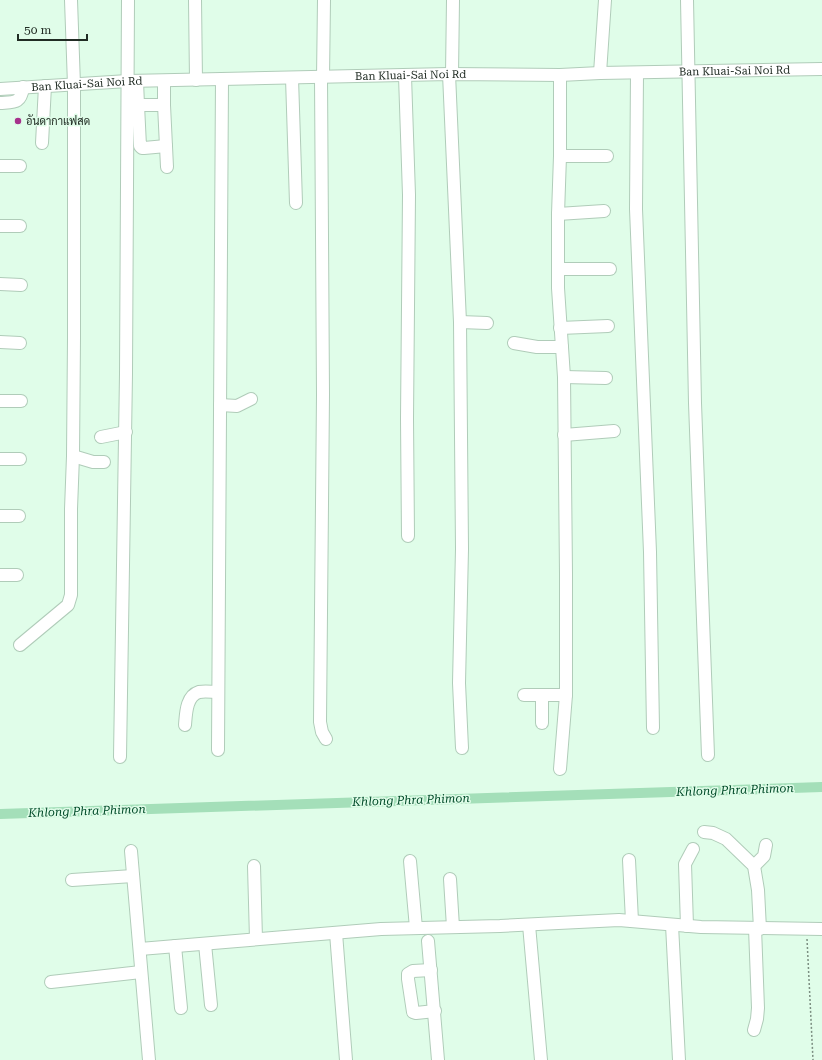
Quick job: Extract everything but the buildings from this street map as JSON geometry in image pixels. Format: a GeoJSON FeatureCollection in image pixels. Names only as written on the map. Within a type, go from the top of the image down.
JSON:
{"type":"FeatureCollection","features":[{"type":"Feature","properties":{"kind":"street"},"geometry":{"type":"LineString","coordinates":[[20,646],[68,605],[70,601],[73,456],[74,85],[71,0]]}},
{"type":"Feature","properties":{"kind":"street"},"geometry":{"type":"LineString","coordinates":[[120,757],[133,81],[128,0]]}},
{"type":"Feature","properties":{"kind":"street"},"geometry":{"type":"LineString","coordinates":[[195,0],[196,80]]}},
{"type":"Feature","properties":{"kind":"street"},"geometry":{"type":"LineString","coordinates":[[324,0],[322,78],[323,410],[320,722],[322,732],[326,739]]}},
{"type":"Feature","properties":{"kind":"street"},"geometry":{"type":"LineString","coordinates":[[453,0],[451,74],[460,322],[462,549],[460,683],[462,748]]}},
{"type":"Feature","properties":{"kind":"street"},"geometry":{"type":"LineString","coordinates":[[600,73],[605,0]]}},
{"type":"Feature","properties":{"kind":"street"},"geometry":{"type":"LineString","coordinates":[[687,0],[695,403],[708,755]]}},
{"type":"Feature","properties":{"kind":"street","name":"Ban Kluai-Sai Noi Rd"},"geometry":{"type":"LineString","coordinates":[[0,89],[74,85],[96,82],[133,81],[451,74],[560,75],[822,69]]}},
{"type":"Feature","properties":{"kind":"street"},"geometry":{"type":"LineString","coordinates":[[637,73],[636,209],[650,552],[653,728]]}},
{"type":"Feature","properties":{"kind":"street"},"geometry":{"type":"LineString","coordinates":[[560,75],[558,269],[560,328],[564,377],[566,574],[566,695],[560,769]]}},
{"type":"Feature","properties":{"kind":"street"},"geometry":{"type":"LineString","coordinates":[[405,76],[409,195],[407,418],[408,536]]}},
{"type":"Feature","properties":{"kind":"street"},"geometry":{"type":"LineString","coordinates":[[292,78],[296,203]]}},
{"type":"Feature","properties":{"kind":"street"},"geometry":{"type":"LineString","coordinates":[[218,750],[222,79]]}},
{"type":"Feature","properties":{"kind":"street"},"geometry":{"type":"LineString","coordinates":[[133,81],[138,105],[140,146],[142,148],[166,146]]}},
{"type":"Feature","properties":{"kind":"street"},"geometry":{"type":"LineString","coordinates":[[164,81],[167,167]]}},
{"type":"Feature","properties":{"kind":"street"},"geometry":{"type":"LineString","coordinates":[[42,143],[46,86]]}},
{"type":"Feature","properties":{"kind":"street"},"geometry":{"type":"LineString","coordinates":[[0,103],[15,102],[19,100],[22,96],[23,87]]}},
{"type":"Feature","properties":{"kind":"street"},"geometry":{"type":"LineString","coordinates":[[138,105],[164,105]]}},
{"type":"Feature","properties":{"kind":"street"},"geometry":{"type":"LineString","coordinates":[[560,156],[607,156]]}},
{"type":"Feature","properties":{"kind":"street"},"geometry":{"type":"LineString","coordinates":[[0,166],[20,166]]}},
{"type":"Feature","properties":{"kind":"street"},"geometry":{"type":"LineString","coordinates":[[558,214],[604,211]]}},
{"type":"Feature","properties":{"kind":"street"},"geometry":{"type":"LineString","coordinates":[[0,226],[20,226]]}},
{"type":"Feature","properties":{"kind":"street"},"geometry":{"type":"LineString","coordinates":[[558,269],[610,269]]}},
{"type":"Feature","properties":{"kind":"street"},"geometry":{"type":"LineString","coordinates":[[0,284],[21,285]]}},
{"type":"Feature","properties":{"kind":"street"},"geometry":{"type":"LineString","coordinates":[[460,322],[487,323]]}},
{"type":"Feature","properties":{"kind":"street"},"geometry":{"type":"LineString","coordinates":[[560,328],[608,326]]}},
{"type":"Feature","properties":{"kind":"street"},"geometry":{"type":"LineString","coordinates":[[0,342],[20,343]]}},
{"type":"Feature","properties":{"kind":"street"},"geometry":{"type":"LineString","coordinates":[[514,343],[537,347],[562,347]]}},
{"type":"Feature","properties":{"kind":"street"},"geometry":{"type":"LineString","coordinates":[[564,377],[606,378]]}},
{"type":"Feature","properties":{"kind":"street"},"geometry":{"type":"LineString","coordinates":[[220,405],[237,406],[251,399]]}},
{"type":"Feature","properties":{"kind":"street"},"geometry":{"type":"LineString","coordinates":[[0,401],[21,401]]}},
{"type":"Feature","properties":{"kind":"street"},"geometry":{"type":"LineString","coordinates":[[564,435],[614,431]]}},
{"type":"Feature","properties":{"kind":"street"},"geometry":{"type":"LineString","coordinates":[[101,437],[126,432]]}},
{"type":"Feature","properties":{"kind":"street"},"geometry":{"type":"LineString","coordinates":[[73,456],[93,462],[104,462]]}},
{"type":"Feature","properties":{"kind":"street"},"geometry":{"type":"LineString","coordinates":[[0,459],[20,459]]}},
{"type":"Feature","properties":{"kind":"street"},"geometry":{"type":"LineString","coordinates":[[0,516],[19,516]]}},
{"type":"Feature","properties":{"kind":"street"},"geometry":{"type":"LineString","coordinates":[[0,575],[17,575]]}},
{"type":"Feature","properties":{"kind":"street"},"geometry":{"type":"LineString","coordinates":[[185,725],[190,698],[198,692],[218,692]]}},
{"type":"Feature","properties":{"kind":"street"},"geometry":{"type":"LineString","coordinates":[[524,695],[566,695]]}},
{"type":"Feature","properties":{"kind":"street"},"geometry":{"type":"LineString","coordinates":[[542,695],[542,723]]}},
{"type":"Feature","properties":{"kind":"street"},"geometry":{"type":"LineString","coordinates":[[704,832],[713,833],[726,838],[754,866],[758,890],[758,1008],[754,1030]]}},
{"type":"Feature","properties":{"kind":"street"},"geometry":{"type":"LineString","coordinates":[[754,866],[764,856],[766,845]]}},
{"type":"Feature","properties":{"kind":"street"},"geometry":{"type":"LineString","coordinates":[[687,926],[684,864],[693,849]]}},
{"type":"Feature","properties":{"kind":"street"},"geometry":{"type":"LineString","coordinates":[[131,851],[149,1060]]}},
{"type":"Feature","properties":{"kind":"street"},"geometry":{"type":"LineString","coordinates":[[629,860],[632,921]]}},
{"type":"Feature","properties":{"kind":"street"},"geometry":{"type":"LineString","coordinates":[[410,861],[416,928]]}},
{"type":"Feature","properties":{"kind":"street"},"geometry":{"type":"LineString","coordinates":[[254,866],[256,939]]}},
{"type":"Feature","properties":{"kind":"street"},"geometry":{"type":"LineString","coordinates":[[72,880],[133,876]]}},
{"type":"Feature","properties":{"kind":"street"},"geometry":{"type":"LineString","coordinates":[[450,879],[453,927]]}},
{"type":"Feature","properties":{"kind":"street"},"geometry":{"type":"LineString","coordinates":[[140,949],[416,928],[632,921],[687,926],[757,929],[822,929]]}},
{"type":"Feature","properties":{"kind":"street"},"geometry":{"type":"LineString","coordinates":[[529,925],[541,1060]]}},
{"type":"Feature","properties":{"kind":"street"},"geometry":{"type":"LineString","coordinates":[[672,925],[679,1060]]}},
{"type":"Feature","properties":{"kind":"street"},"geometry":{"type":"LineString","coordinates":[[336,933],[346,1060]]}},
{"type":"Feature","properties":{"kind":"street"},"geometry":{"type":"LineString","coordinates":[[428,942],[432,970],[438,1060]]}},
{"type":"Feature","properties":{"kind":"street"},"geometry":{"type":"LineString","coordinates":[[205,944],[211,1005]]}},
{"type":"Feature","properties":{"kind":"street"},"geometry":{"type":"LineString","coordinates":[[175,946],[182,1008]]}},
{"type":"Feature","properties":{"kind":"street"},"geometry":{"type":"LineString","coordinates":[[432,970],[413,971],[408,974],[408,979],[413,1012],[416,1014],[435,1011]]}},
{"type":"Feature","properties":{"kind":"street"},"geometry":{"type":"LineString","coordinates":[[51,982],[141,972]]}},
{"type":"Feature","properties":{"kind":"path"},"geometry":{"type":"LineString","coordinates":[[806,929],[813,1060]]}},
{"type":"Feature","properties":{"kind":"waterway","name":"Khlong Phra Phimon"},"geometry":{"type":"LineString","coordinates":[[0,814],[822,787]]}},
{"type":"Feature","properties":{"kind":"place","name":"อันดากาแฟสด"},"geometry":{"type":"Point","coordinates":[18,121]}}]}
